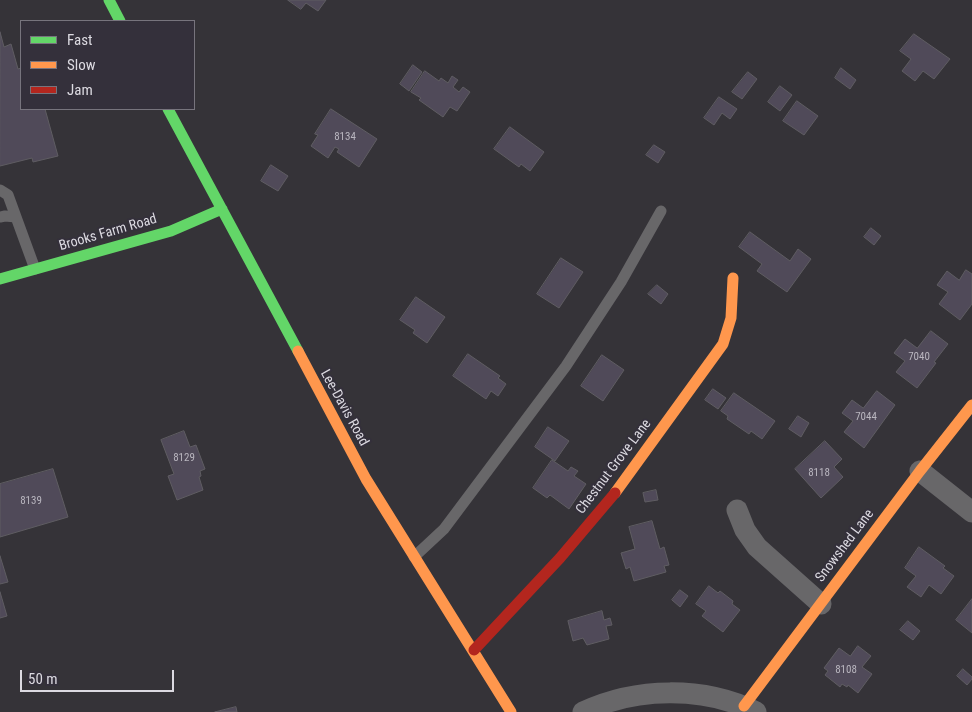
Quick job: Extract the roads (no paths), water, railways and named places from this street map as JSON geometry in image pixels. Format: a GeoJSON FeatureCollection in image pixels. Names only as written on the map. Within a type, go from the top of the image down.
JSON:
{"type":"FeatureCollection","features":[{"type":"Feature","properties":{"kind":"street"},"geometry":{"type":"LineString","coordinates":[[109,0],[119,20]]}},
{"type":"Feature","properties":{"kind":"street","name":"Lee-Davis Road"},"geometry":{"type":"LineString","coordinates":[[169,110],[366,479],[512,712]]}},
{"type":"Feature","properties":{"kind":"street","name":"Brooks Farm Road"},"geometry":{"type":"LineString","coordinates":[[0,279],[171,231],[222,209]]}},
{"type":"Feature","properties":{"kind":"street","name":"Chestnut Grove Lane"},"geometry":{"type":"LineString","coordinates":[[474,650],[560,558],[609,501],[723,344],[729,331],[731,312],[730,290],[733,278]]}},
{"type":"Feature","properties":{"kind":"street","name":"Snowshed Lane"},"geometry":{"type":"LineString","coordinates":[[750,709],[821,604],[920,471],[972,405]]}},
{"type":"Feature","properties":{"kind":"street"},"geometry":{"type":"LineString","coordinates":[[920,471],[972,512]]}},
{"type":"Feature","properties":{"kind":"street"},"geometry":{"type":"LineString","coordinates":[[737,510],[744,530],[757,547],[821,604]]}},
{"type":"Feature","properties":{"kind":"street"},"geometry":{"type":"LineString","coordinates":[[583,712],[630,696],[661,693],[698,695],[727,700],[750,709]]}},
{"type":"Feature","properties":{"kind":"lane"},"geometry":{"type":"LineString","coordinates":[[0,190],[8,195],[35,269]]}},
{"type":"Feature","properties":{"kind":"lane"},"geometry":{"type":"LineString","coordinates":[[414,557],[444,529],[566,366],[621,282],[661,211]]}},
{"type":"Feature","properties":{"kind":"lane"},"geometry":{"type":"LineString","coordinates":[[0,217],[16,217]]}}]}
